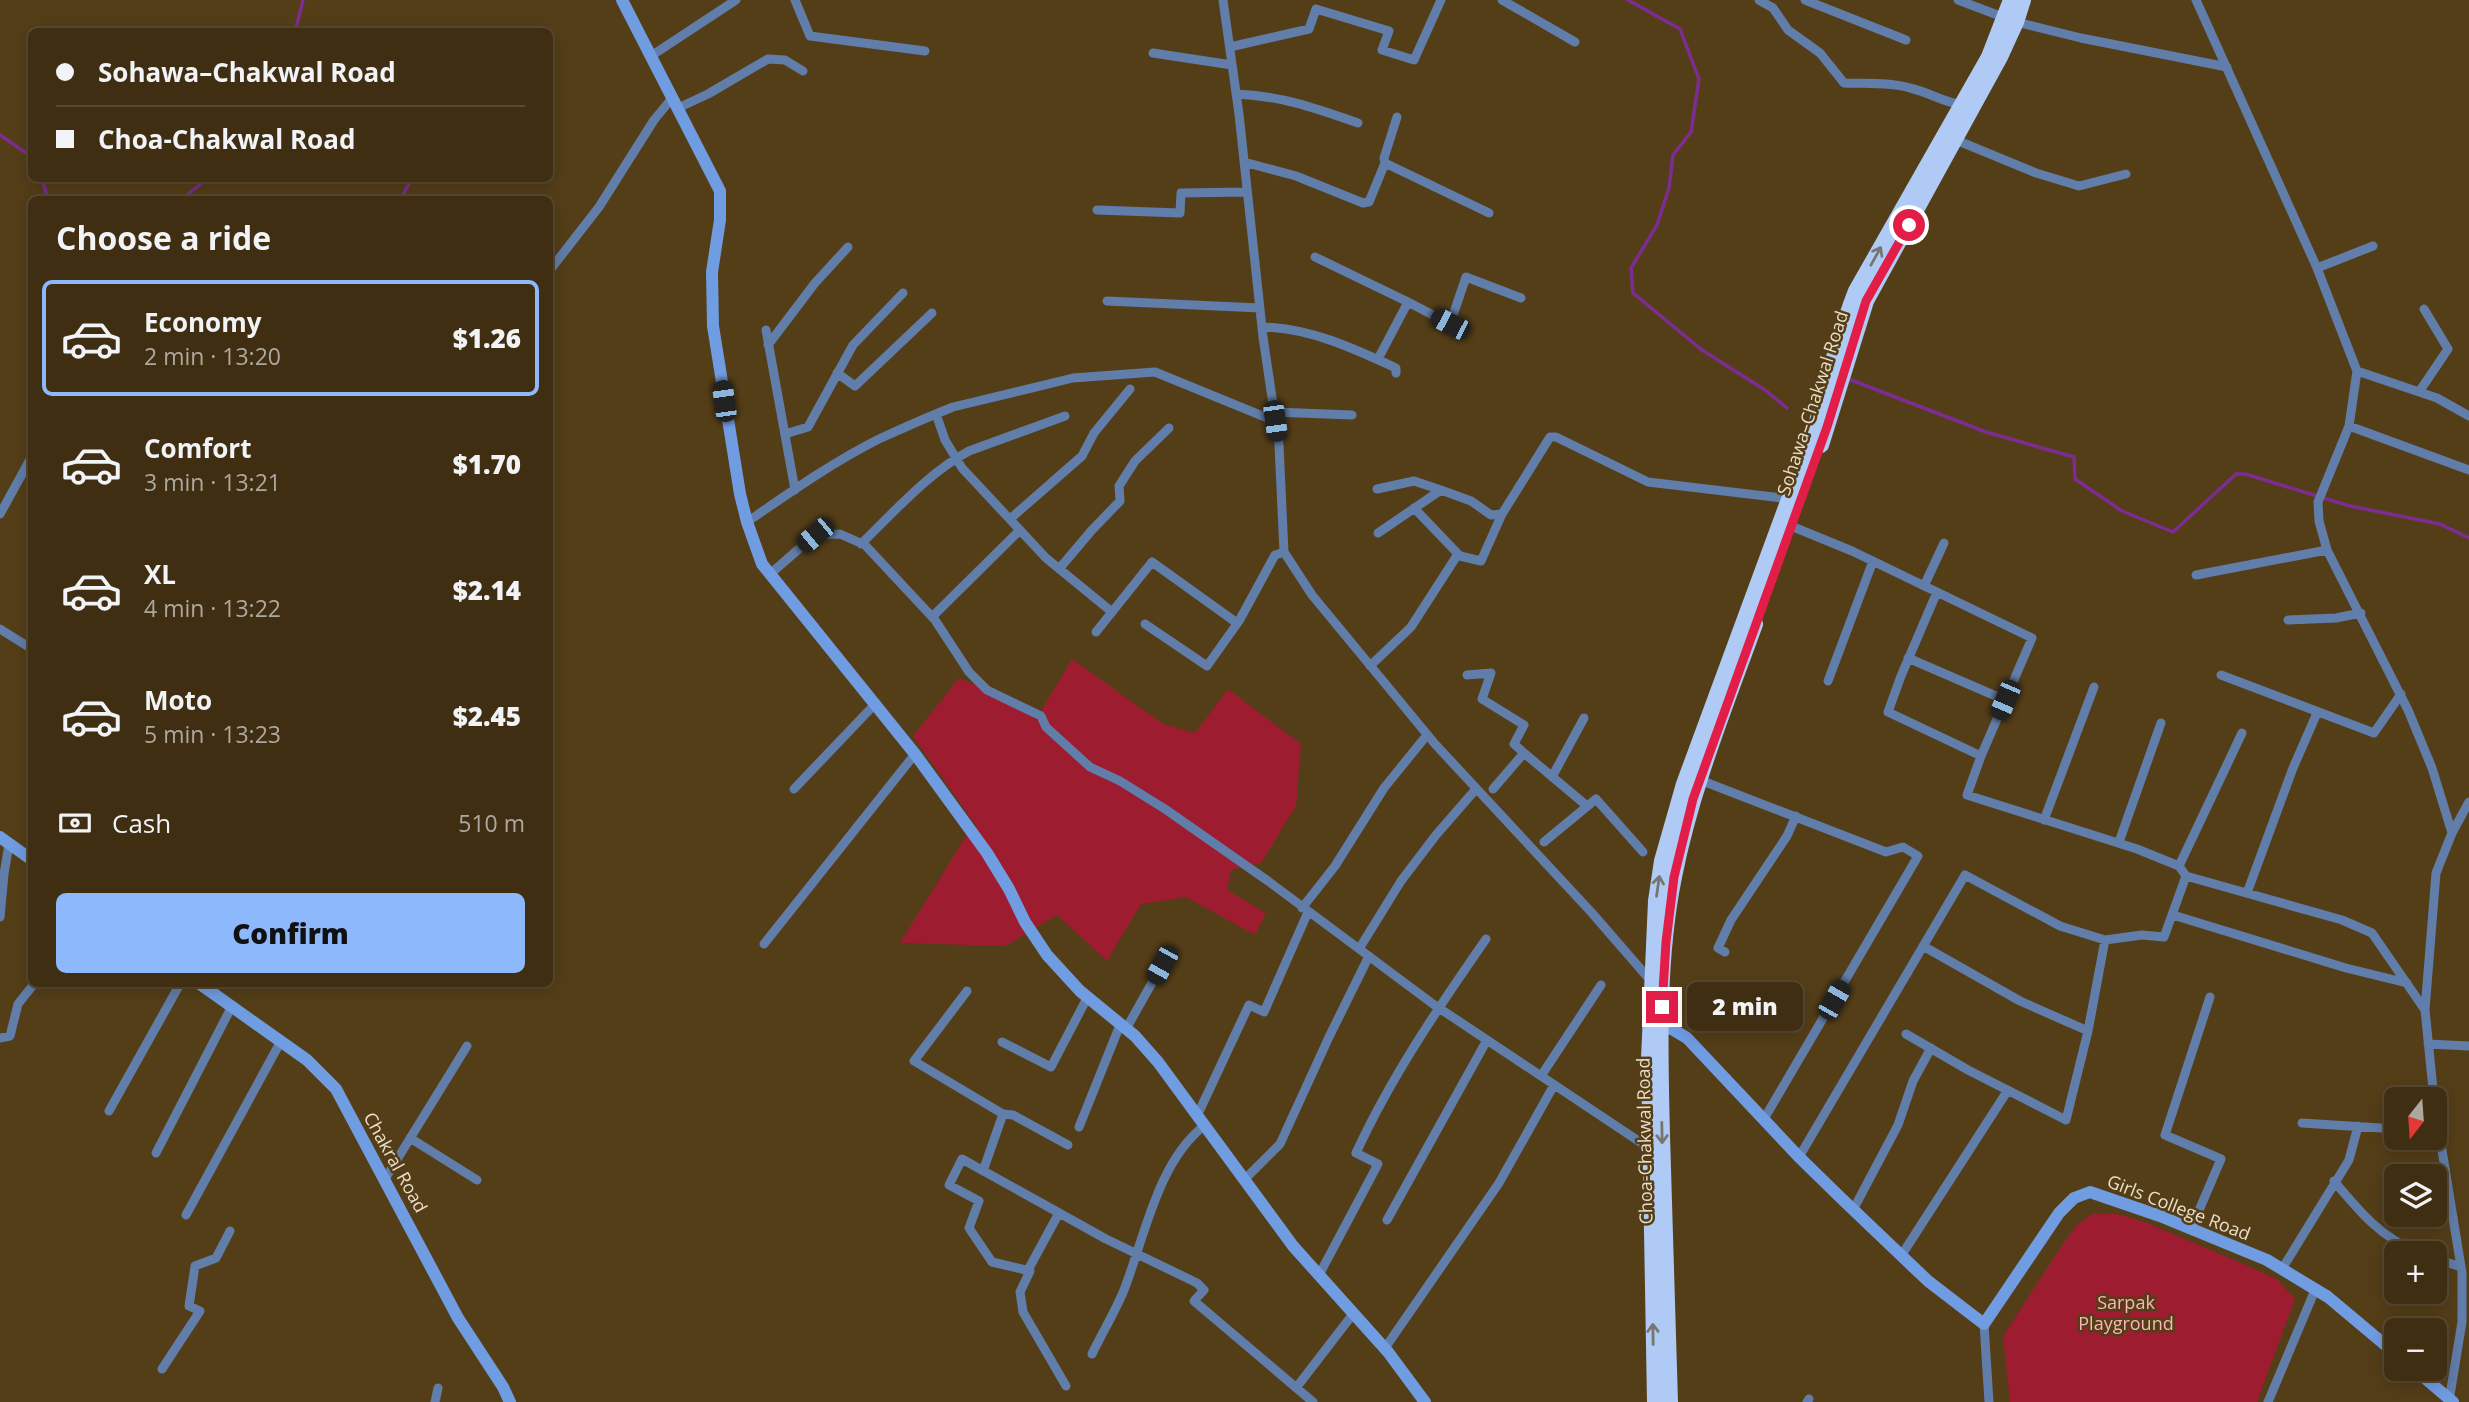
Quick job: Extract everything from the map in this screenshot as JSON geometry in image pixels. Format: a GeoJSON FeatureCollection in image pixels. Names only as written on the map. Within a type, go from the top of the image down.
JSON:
{"type":"FeatureCollection","features":[{"type":"Feature","properties":{"kind":"highway"},"geometry":{"type":"LineString","coordinates":[[1655,1402],[1649,1148],[1656,1028],[1651,981],[1656,901],[1662,861],[1672,822],[1816,426],[1833,359],[1856,291],[1989,57],[2011,7]]}},
{"type":"Feature","properties":{"kind":"highway","name":"Sohawa–Chakwal Road"},"geometry":{"type":"LineString","coordinates":[[1693,799],[1827,427],[1866,301],[2000,57],[2011,7]]}},
{"type":"Feature","properties":{"kind":"highway","name":"Choa-Chakwal Road"},"geometry":{"type":"LineString","coordinates":[[1670,1402],[1656,1028],[1674,877],[1693,799]]}},
{"type":"Feature","properties":{"kind":"street"},"geometry":{"type":"LineString","coordinates":[[622,0],[720,191],[720,220],[712,272],[713,326],[728,426],[747,522],[762,564],[915,754],[987,853],[1047,955],[1087,998],[1123,1027],[1158,1062],[1293,1246],[1385,1348],[1425,1402]]}},
{"type":"Feature","properties":{"kind":"street"},"geometry":{"type":"LineString","coordinates":[[651,56],[736,0]]}},
{"type":"Feature","properties":{"kind":"street"},"geometry":{"type":"LineString","coordinates":[[795,0],[810,36],[925,51]]}},
{"type":"Feature","properties":{"kind":"street"},"geometry":{"type":"LineString","coordinates":[[1223,0],[1262,327],[1279,445],[1284,552],[1312,595],[1427,735],[1592,913],[1651,981]]}},
{"type":"Feature","properties":{"kind":"street"},"geometry":{"type":"LineString","coordinates":[[1230,47],[1309,29],[1315,9],[1389,31],[1382,50],[1414,60],[1441,0]]}},
{"type":"Feature","properties":{"kind":"street"},"geometry":{"type":"LineString","coordinates":[[1502,0],[1575,42]]}},
{"type":"Feature","properties":{"kind":"street"},"geometry":{"type":"LineString","coordinates":[[1759,0],[1773,8],[1788,30],[1819,53],[1844,83],[1910,88],[1944,102],[1962,105]]}},
{"type":"Feature","properties":{"kind":"street"},"geometry":{"type":"LineString","coordinates":[[1805,0],[1906,40]]}},
{"type":"Feature","properties":{"kind":"street"},"geometry":{"type":"LineString","coordinates":[[1958,0],[2011,7],[2081,38],[2227,67]]}},
{"type":"Feature","properties":{"kind":"street"},"geometry":{"type":"LineString","coordinates":[[2196,0],[2317,268],[2357,371],[2349,426],[2318,502],[2319,521],[2327,550],[2401,694],[2432,768],[2452,832]]}},
{"type":"Feature","properties":{"kind":"street"},"geometry":{"type":"LineString","coordinates":[[1153,53],[1232,65]]}},
{"type":"Feature","properties":{"kind":"street"},"geometry":{"type":"LineString","coordinates":[[553,266],[599,207],[654,120],[676,103],[708,94],[768,59],[786,60],[803,71]]}},
{"type":"Feature","properties":{"kind":"street"},"geometry":{"type":"LineString","coordinates":[[1236,94],[1296,101],[1358,123]]}},
{"type":"Feature","properties":{"kind":"street"},"geometry":{"type":"LineString","coordinates":[[1244,162],[1296,176],[1363,203],[1369,202],[1385,163],[1384,158],[1397,117]]}},
{"type":"Feature","properties":{"kind":"street"},"geometry":{"type":"LineString","coordinates":[[1956,140],[2036,173],[2079,186],[2126,174]]}},
{"type":"Feature","properties":{"kind":"street"},"geometry":{"type":"LineString","coordinates":[[1385,163],[1489,214]]}},
{"type":"Feature","properties":{"kind":"street"},"geometry":{"type":"LineString","coordinates":[[1097,210],[1180,213],[1181,193],[1247,192]]}},
{"type":"Feature","properties":{"kind":"street"},"geometry":{"type":"LineString","coordinates":[[2317,268],[2374,246]]}},
{"type":"Feature","properties":{"kind":"street"},"geometry":{"type":"LineString","coordinates":[[768,345],[815,284],[848,247]]}},
{"type":"Feature","properties":{"kind":"street"},"geometry":{"type":"LineString","coordinates":[[1315,257],[1450,324],[1466,277],[1521,298]]}},
{"type":"Feature","properties":{"kind":"street"},"geometry":{"type":"LineString","coordinates":[[785,434],[808,426],[853,345],[903,293]]}},
{"type":"Feature","properties":{"kind":"street"},"geometry":{"type":"LineString","coordinates":[[1107,301],[1260,308]]}},
{"type":"Feature","properties":{"kind":"street"},"geometry":{"type":"LineString","coordinates":[[1378,359],[1408,302]]}},
{"type":"Feature","properties":{"kind":"street"},"geometry":{"type":"LineString","coordinates":[[2419,392],[2448,349],[2424,309]]}},
{"type":"Feature","properties":{"kind":"street"},"geometry":{"type":"LineString","coordinates":[[838,373],[855,386],[932,313]]}},
{"type":"Feature","properties":{"kind":"street"},"geometry":{"type":"LineString","coordinates":[[1262,327],[1282,327],[1308,333],[1378,359],[1396,368],[1396,373]]}},
{"type":"Feature","properties":{"kind":"street"},"geometry":{"type":"LineString","coordinates":[[766,330],[795,490]]}},
{"type":"Feature","properties":{"kind":"street"},"geometry":{"type":"LineString","coordinates":[[2357,371],[2437,398],[2469,416]]}},
{"type":"Feature","properties":{"kind":"street"},"geometry":{"type":"LineString","coordinates":[[747,522],[877,440],[953,407],[1073,378],[1155,372],[1275,417],[1352,415]]}},
{"type":"Feature","properties":{"kind":"street"},"geometry":{"type":"LineString","coordinates":[[1010,519],[1082,456],[1094,433],[1130,389]]}},
{"type":"Feature","properties":{"kind":"street"},"geometry":{"type":"LineString","coordinates":[[936,414],[945,440],[962,468],[1059,569],[1112,612]]}},
{"type":"Feature","properties":{"kind":"street"},"geometry":{"type":"LineString","coordinates":[[861,544],[905,501],[956,458],[1065,416]]}},
{"type":"Feature","properties":{"kind":"street"},"geometry":{"type":"LineString","coordinates":[[2349,426],[2469,470]]}},
{"type":"Feature","properties":{"kind":"street"},"geometry":{"type":"LineString","coordinates":[[1059,569],[1120,501],[1119,486],[1135,461],[1169,428]]}},
{"type":"Feature","properties":{"kind":"street"},"geometry":{"type":"LineString","coordinates":[[1414,508],[1458,554],[1481,561],[1502,514],[1550,437],[1556,437],[1648,482],[1790,499]]}},
{"type":"Feature","properties":{"kind":"street"},"geometry":{"type":"LineString","coordinates":[[0,514],[28,463]]}},
{"type":"Feature","properties":{"kind":"street"},"geometry":{"type":"LineString","coordinates":[[1377,489],[1414,481],[1471,501],[1491,515],[1502,514]]}},
{"type":"Feature","properties":{"kind":"street"},"geometry":{"type":"LineString","coordinates":[[1378,533],[1441,490]]}},
{"type":"Feature","properties":{"kind":"street"},"geometry":{"type":"LineString","coordinates":[[1791,526],[1873,561],[2032,638],[1967,795],[2119,842],[2179,866],[2186,876],[2342,920],[2372,933],[2426,1010]]}},
{"type":"Feature","properties":{"kind":"street"},"geometry":{"type":"LineString","coordinates":[[932,617],[1020,530]]}},
{"type":"Feature","properties":{"kind":"street"},"geometry":{"type":"LineString","coordinates":[[770,574],[815,535],[839,534],[861,544],[932,617],[969,673],[987,690],[1041,716],[1046,727],[1090,768],[1119,781],[1165,809],[1438,1007],[1649,1148]]}},
{"type":"Feature","properties":{"kind":"street"},"geometry":{"type":"LineString","coordinates":[[1924,586],[1944,543]]}},
{"type":"Feature","properties":{"kind":"street"},"geometry":{"type":"LineString","coordinates":[[2196,575],[2327,550]]}},
{"type":"Feature","properties":{"kind":"street"},"geometry":{"type":"LineString","coordinates":[[1145,624],[1207,666],[1237,623],[1275,555],[1284,552]]}},
{"type":"Feature","properties":{"kind":"street"},"geometry":{"type":"LineString","coordinates":[[1370,666],[1411,626],[1458,554]]}},
{"type":"Feature","properties":{"kind":"street"},"geometry":{"type":"LineString","coordinates":[[1828,681],[1873,561]]}},
{"type":"Feature","properties":{"kind":"street"},"geometry":{"type":"LineString","coordinates":[[1096,632],[1152,562],[1237,623]]}},
{"type":"Feature","properties":{"kind":"street"},"geometry":{"type":"LineString","coordinates":[[1937,592],[1888,712],[1981,756]]}},
{"type":"Feature","properties":{"kind":"street"},"geometry":{"type":"LineString","coordinates":[[2288,620],[2336,618],[2361,613]]}},
{"type":"Feature","properties":{"kind":"street"},"geometry":{"type":"LineString","coordinates":[[0,629],[28,646]]}},
{"type":"Feature","properties":{"kind":"street"},"geometry":{"type":"LineString","coordinates":[[1908,658],[2005,700]]}},
{"type":"Feature","properties":{"kind":"street"},"geometry":{"type":"LineString","coordinates":[[1467,675],[1491,673],[1482,699],[1524,725],[1514,744],[1587,806]]}},
{"type":"Feature","properties":{"kind":"street"},"geometry":{"type":"LineString","coordinates":[[2221,675],[2374,733],[2401,694]]}},
{"type":"Feature","properties":{"kind":"street"},"geometry":{"type":"LineString","coordinates":[[2044,820],[2094,687]]}},
{"type":"Feature","properties":{"kind":"street"},"geometry":{"type":"LineString","coordinates":[[794,789],[876,703]]}},
{"type":"Feature","properties":{"kind":"street"},"geometry":{"type":"LineString","coordinates":[[2247,893],[2293,768],[2317,713]]}},
{"type":"Feature","properties":{"kind":"street"},"geometry":{"type":"LineString","coordinates":[[1552,777],[1584,718]]}},
{"type":"Feature","properties":{"kind":"street"},"geometry":{"type":"LineString","coordinates":[[2119,842],[2161,723]]}},
{"type":"Feature","properties":{"kind":"street"},"geometry":{"type":"LineString","coordinates":[[2179,866],[2242,733]]}},
{"type":"Feature","properties":{"kind":"street"},"geometry":{"type":"LineString","coordinates":[[1092,1354],[1122,1295],[1155,1198],[1200,1121],[1249,1005],[1264,1012],[1305,910],[1384,788],[1427,735]]}},
{"type":"Feature","properties":{"kind":"street"},"geometry":{"type":"LineString","coordinates":[[1493,789],[1524,753]]}},
{"type":"Feature","properties":{"kind":"street"},"geometry":{"type":"LineString","coordinates":[[764,944],[915,754]]}},
{"type":"Feature","properties":{"kind":"street"},"geometry":{"type":"LineString","coordinates":[[1700,780],[1886,852],[1903,847],[1919,856],[1764,1119]]}},
{"type":"Feature","properties":{"kind":"street"},"geometry":{"type":"LineString","coordinates":[[1359,949],[1401,881],[1476,789]]}},
{"type":"Feature","properties":{"kind":"street"},"geometry":{"type":"LineString","coordinates":[[1544,842],[1596,799],[1643,852]]}},
{"type":"Feature","properties":{"kind":"street"},"geometry":{"type":"LineString","coordinates":[[2433,1087],[2426,1010],[2436,873],[2452,832],[2469,803]]}},
{"type":"Feature","properties":{"kind":"street"},"geometry":{"type":"LineString","coordinates":[[1725,952],[1718,948],[1731,920],[1787,836],[1796,816]]}},
{"type":"Feature","properties":{"kind":"street"},"geometry":{"type":"LineString","coordinates":[[5,840],[28,857]]}},
{"type":"Feature","properties":{"kind":"street"},"geometry":{"type":"LineString","coordinates":[[0,917],[5,840]]}},
{"type":"Feature","properties":{"kind":"street"},"geometry":{"type":"LineString","coordinates":[[1799,1157],[1965,875],[2060,926],[2105,940],[2142,934],[2164,937],[2186,876]]}},
{"type":"Feature","properties":{"kind":"street"},"geometry":{"type":"LineString","coordinates":[[2173,915],[2346,968],[2407,983]]}},
{"type":"Feature","properties":{"kind":"street"},"geometry":{"type":"LineString","coordinates":[[1319,1275],[1378,1164],[1356,1153],[1400,1068],[1438,1007],[1486,939]]}},
{"type":"Feature","properties":{"kind":"street"},"geometry":{"type":"LineString","coordinates":[[1906,1034],[2066,1120],[2088,1031],[2105,940]]}},
{"type":"Feature","properties":{"kind":"street"},"geometry":{"type":"LineString","coordinates":[[1923,946],[2020,1001],[2088,1031]]}},
{"type":"Feature","properties":{"kind":"street"},"geometry":{"type":"LineString","coordinates":[[1244,1180],[1280,1144],[1369,956]]}},
{"type":"Feature","properties":{"kind":"street"},"geometry":{"type":"LineString","coordinates":[[1079,1127],[1123,1027],[1162,965]]}},
{"type":"Feature","properties":{"kind":"street"},"geometry":{"type":"LineString","coordinates":[[1541,1076],[1601,985]]}},
{"type":"Feature","properties":{"kind":"street"},"geometry":{"type":"LineString","coordinates":[[0,1038],[10,1036],[18,1004],[32,987]]}},
{"type":"Feature","properties":{"kind":"street"},"geometry":{"type":"LineString","coordinates":[[109,1111],[178,987]]}},
{"type":"Feature","properties":{"kind":"street","name":"Chakral Road"},"geometry":{"type":"LineString","coordinates":[[204,987],[307,1059],[336,1089],[457,1318],[510,1402]]}},
{"type":"Feature","properties":{"kind":"street"},"geometry":{"type":"LineString","coordinates":[[967,991],[914,1061],[1003,1114],[1013,1115],[1068,1144]]}},
{"type":"Feature","properties":{"kind":"street"},"geometry":{"type":"LineString","coordinates":[[2191,1229],[2221,1159],[2165,1135],[2210,997]]}},
{"type":"Feature","properties":{"kind":"street"},"geometry":{"type":"LineString","coordinates":[[1002,1042],[1051,1067],[1087,998]]}},
{"type":"Feature","properties":{"kind":"street"},"geometry":{"type":"LineString","coordinates":[[156,1153],[232,1006]]}},
{"type":"Feature","properties":{"kind":"street"},"geometry":{"type":"LineString","coordinates":[[1656,1028],[1672,1029],[1687,1038],[1853,1210],[1928,1281],[1984,1324],[1989,1402]]}},
{"type":"Feature","properties":{"kind":"street"},"geometry":{"type":"LineString","coordinates":[[1387,1220],[1487,1040]]}},
{"type":"Feature","properties":{"kind":"street"},"geometry":{"type":"LineString","coordinates":[[186,1215],[281,1041]]}},
{"type":"Feature","properties":{"kind":"street"},"geometry":{"type":"LineString","coordinates":[[2428,1044],[2469,1046]]}},
{"type":"Feature","properties":{"kind":"street"},"geometry":{"type":"LineString","coordinates":[[385,1179],[467,1046]]}},
{"type":"Feature","properties":{"kind":"street"},"geometry":{"type":"LineString","coordinates":[[1853,1210],[1898,1125],[1913,1081],[1931,1048]]}},
{"type":"Feature","properties":{"kind":"street"},"geometry":{"type":"LineString","coordinates":[[1385,1348],[1500,1183],[1554,1085]]}},
{"type":"Feature","properties":{"kind":"street"},"geometry":{"type":"LineString","coordinates":[[1901,1256],[2008,1090]]}},
{"type":"Feature","properties":{"kind":"street"},"geometry":{"type":"LineString","coordinates":[[983,1171],[1003,1114]]}},
{"type":"Feature","properties":{"kind":"street"},"geometry":{"type":"LineString","coordinates":[[2302,1124],[2384,1128]]}},
{"type":"Feature","properties":{"kind":"street"},"geometry":{"type":"LineString","coordinates":[[2283,1269],[2349,1160],[2358,1126]]}},
{"type":"Feature","properties":{"kind":"street"},"geometry":{"type":"LineString","coordinates":[[410,1138],[477,1180]]}},
{"type":"Feature","properties":{"kind":"street"},"geometry":{"type":"LineString","coordinates":[[2440,1150],[2461,1267],[2462,1322],[2450,1401]]}},
{"type":"Feature","properties":{"kind":"street"},"geometry":{"type":"LineString","coordinates":[[1028,1270],[992,1262],[969,1228],[979,1201],[949,1185],[962,1159],[1106,1239],[1197,1283],[1204,1290],[1194,1301],[1313,1402]]}},
{"type":"Feature","properties":{"kind":"street"},"geometry":{"type":"LineString","coordinates":[[2334,1181],[2361,1215],[2395,1241]]}},
{"type":"Feature","properties":{"kind":"street","name":"Girls College Road"},"geometry":{"type":"LineString","coordinates":[[1984,1324],[2059,1213],[2074,1198],[2090,1192],[2267,1260],[2328,1297],[2384,1344]]}},
{"type":"Feature","properties":{"kind":"street"},"geometry":{"type":"LineString","coordinates":[[1059,1213],[1028,1270],[1020,1292],[1023,1312],[1066,1386]]}},
{"type":"Feature","properties":{"kind":"street"},"geometry":{"type":"LineString","coordinates":[[162,1369],[200,1311],[190,1306],[195,1266],[216,1258],[230,1231]]}},
{"type":"Feature","properties":{"kind":"street"},"geometry":{"type":"LineString","coordinates":[[2447,1262],[2461,1267]]}},
{"type":"Feature","properties":{"kind":"street"},"geometry":{"type":"LineString","coordinates":[[2267,1402],[2315,1290]]}},
{"type":"Feature","properties":{"kind":"street"},"geometry":{"type":"LineString","coordinates":[[1296,1388],[1353,1314]]}},
{"type":"Feature","properties":{"kind":"street"},"geometry":{"type":"LineString","coordinates":[[2428,1381],[2450,1401]]}},
{"type":"Feature","properties":{"kind":"street"},"geometry":{"type":"LineString","coordinates":[[435,1402],[438,1388]]}},
{"type":"Feature","properties":{"kind":"green space"},"geometry":{"type":"Polygon","coordinates":[[[1072,659],[1163,724],[1195,733],[1228,689],[1301,744],[1296,806],[1261,863],[1231,870],[1227,890],[1266,913],[1255,935],[1186,897],[1141,904],[1107,961],[1057,915],[1005,946],[900,943],[966,836],[976,826],[913,736],[959,678],[1040,713],[1072,659]]]}},
{"type":"Feature","properties":{"kind":"green space","name":"Sarpak Playground"},"geometry":{"type":"Polygon","coordinates":[[[2092,1214],[2118,1214],[2147,1223],[2277,1279],[2295,1299],[2257,1402],[2010,1402],[2003,1336],[2076,1226],[2092,1214]]]}},
{"type":"Feature","properties":{"kind":"waterway"},"geometry":{"type":"LineString","coordinates":[[296,28],[303,0]]}},
{"type":"Feature","properties":{"kind":"waterway"},"geometry":{"type":"LineString","coordinates":[[1628,0],[1680,29],[1699,79],[1691,132],[1673,155],[1669,188],[1657,225],[1631,268],[1633,293],[1702,350],[1765,390],[1787,408]]}},
{"type":"Feature","properties":{"kind":"waterway"},"geometry":{"type":"LineString","coordinates":[[0,135],[28,154]]}},
{"type":"Feature","properties":{"kind":"waterway"},"geometry":{"type":"LineString","coordinates":[[43,182],[47,196]]}},
{"type":"Feature","properties":{"kind":"waterway"},"geometry":{"type":"LineString","coordinates":[[186,196],[203,182]]}},
{"type":"Feature","properties":{"kind":"waterway"},"geometry":{"type":"LineString","coordinates":[[402,196],[410,182]]}},
{"type":"Feature","properties":{"kind":"waterway"},"geometry":{"type":"LineString","coordinates":[[1851,380],[1986,432],[2074,457],[2075,479],[2122,511],[2173,532],[2236,474],[2245,474],[2350,506],[2440,524],[2469,538]]}},
{"type":"Feature","properties":{"kind":"route"},"geometry":{"type":"LineString","coordinates":[[1662,1007],[1674,877],[1693,799],[1827,427],[1866,301],[1909,225]]}}]}
